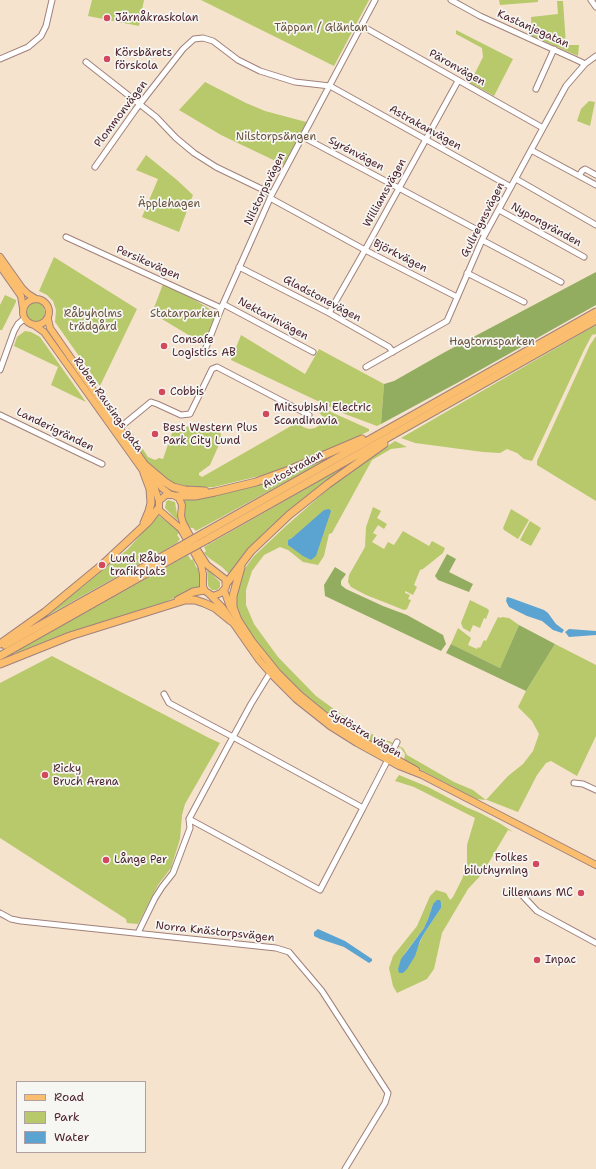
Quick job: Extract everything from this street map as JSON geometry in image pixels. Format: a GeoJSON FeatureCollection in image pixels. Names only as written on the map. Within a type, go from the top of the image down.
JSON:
{"type":"FeatureCollection","features":[{"type":"Feature","properties":{"kind":"highway","name":"Autostradan"},"geometry":{"type":"LineString","coordinates":[[206,536],[390,428],[596,312]]}},
{"type":"Feature","properties":{"kind":"highway","name":"Autostradan"},"geometry":{"type":"LineString","coordinates":[[0,656],[206,536],[596,320]]}},
{"type":"Feature","properties":{"kind":"highway"},"geometry":{"type":"LineString","coordinates":[[225,587],[244,559],[289,515],[412,423]]}},
{"type":"Feature","properties":{"kind":"highway"},"geometry":{"type":"LineString","coordinates":[[174,495],[195,496],[225,490],[268,478],[390,428]]}},
{"type":"Feature","properties":{"kind":"highway"},"geometry":{"type":"LineString","coordinates":[[145,469],[165,482],[178,488],[198,491],[225,490]]}},
{"type":"Feature","properties":{"kind":"highway"},"geometry":{"type":"LineString","coordinates":[[140,530],[147,516],[151,502],[150,489],[145,469]]}},
{"type":"Feature","properties":{"kind":"highway"},"geometry":{"type":"LineString","coordinates":[[0,644],[75,589],[152,518],[159,505]]}},
{"type":"Feature","properties":{"kind":"highway","name":"Autostradan"},"geometry":{"type":"LineString","coordinates":[[0,648],[176,553]]}},
{"type":"Feature","properties":{"kind":"highway"},"geometry":{"type":"LineString","coordinates":[[234,620],[233,596],[244,559]]}},
{"type":"Feature","properties":{"kind":"highway"},"geometry":{"type":"LineString","coordinates":[[167,605],[193,592],[206,592]]}},
{"type":"Feature","properties":{"kind":"highway"},"geometry":{"type":"LineString","coordinates":[[0,664],[70,636],[185,600],[200,601],[215,608],[234,620]]}},
{"type":"Feature","properties":{"kind":"main road","name":"Ruben Rausings gata"},"geometry":{"type":"LineString","coordinates":[[0,257],[22,288],[28,294],[41,299],[48,305],[48,319],[50,328],[117,430]]}},
{"type":"Feature","properties":{"kind":"main road"},"geometry":{"type":"LineString","coordinates":[[0,266],[21,296],[23,308],[22,314],[24,319]]}},
{"type":"Feature","properties":{"kind":"main road"},"geometry":{"type":"LineString","coordinates":[[23,308],[30,300],[36,298]]}},
{"type":"Feature","properties":{"kind":"main road","name":"Ruben Rausings gata"},"geometry":{"type":"LineString","coordinates":[[24,319],[44,332],[145,469],[160,485],[174,495]]}},
{"type":"Feature","properties":{"kind":"main road"},"geometry":{"type":"LineString","coordinates":[[34,325],[42,324],[48,319]]}},
{"type":"Feature","properties":{"kind":"main road","name":"Ruben Rausings gata"},"geometry":{"type":"LineString","coordinates":[[145,469],[155,488],[159,505]]}},
{"type":"Feature","properties":{"kind":"main road"},"geometry":{"type":"LineString","coordinates":[[174,495],[181,502],[183,523],[198,551],[207,565],[224,578],[225,587],[217,595],[206,592],[200,563],[179,526],[162,514],[159,505],[164,496],[174,495]]}},
{"type":"Feature","properties":{"kind":"main road","name":"Sydöstra vägen"},"geometry":{"type":"LineString","coordinates":[[225,587],[227,603],[234,620],[259,660],[296,700],[342,734],[389,757]]}},
{"type":"Feature","properties":{"kind":"main road","name":"Sydöstra vägen"},"geometry":{"type":"LineString","coordinates":[[206,592],[234,620],[277,672],[300,695],[340,726],[389,757],[399,766],[422,775],[596,865]]}},
{"type":"Feature","properties":{"kind":"street"},"geometry":{"type":"LineString","coordinates":[[0,59],[28,47],[41,36],[46,26],[52,0]]}},
{"type":"Feature","properties":{"kind":"street","name":"Nilstorpsvägen"},"geometry":{"type":"LineString","coordinates":[[206,350],[222,306],[271,196],[375,0]]}},
{"type":"Feature","properties":{"kind":"street","name":"Kastanjegatan"},"geometry":{"type":"LineString","coordinates":[[451,0],[480,16],[585,64]]}},
{"type":"Feature","properties":{"kind":"street"},"geometry":{"type":"LineString","coordinates":[[591,0],[596,7]]}},
{"type":"Feature","properties":{"kind":"street","name":"Päronvägen"},"geometry":{"type":"LineString","coordinates":[[362,26],[543,128]]}},
{"type":"Feature","properties":{"kind":"street","name":"Plommonvägen"},"geometry":{"type":"LineString","coordinates":[[95,167],[140,105],[186,46],[194,39],[207,38],[238,60],[260,71],[295,82],[330,86]]}},
{"type":"Feature","properties":{"kind":"street"},"geometry":{"type":"LineString","coordinates":[[536,89],[554,49]]}},
{"type":"Feature","properties":{"kind":"street","name":"Gullregnsvägen"},"geometry":{"type":"LineString","coordinates":[[366,367],[447,321],[485,234],[566,86],[585,64],[596,56]]}},
{"type":"Feature","properties":{"kind":"street","name":"Björkvägen"},"geometry":{"type":"LineString","coordinates":[[86,62],[156,117],[176,138],[194,153],[216,167],[271,196],[365,250],[457,297]]}},
{"type":"Feature","properties":{"kind":"street","name":"Williamsvägen"},"geometry":{"type":"LineString","coordinates":[[329,314],[458,81]]}},
{"type":"Feature","properties":{"kind":"street","name":"Astrakanvägen"},"geometry":{"type":"LineString","coordinates":[[330,86],[511,187]]}},
{"type":"Feature","properties":{"kind":"street","name":"Syrénvägen"},"geometry":{"type":"LineString","coordinates":[[303,136],[485,234]]}},
{"type":"Feature","properties":{"kind":"street"},"geometry":{"type":"LineString","coordinates":[[531,150],[596,186]]}},
{"type":"Feature","properties":{"kind":"street"},"geometry":{"type":"LineString","coordinates":[[579,176],[585,169],[596,175]]}},
{"type":"Feature","properties":{"kind":"street"},"geometry":{"type":"LineString","coordinates":[[516,179],[596,225]]}},
{"type":"Feature","properties":{"kind":"street","name":"Nypongränden"},"geometry":{"type":"LineString","coordinates":[[499,210],[584,257]]}},
{"type":"Feature","properties":{"kind":"street","name":"Persikevägen"},"geometry":{"type":"LineString","coordinates":[[66,237],[222,306]]}},
{"type":"Feature","properties":{"kind":"street"},"geometry":{"type":"LineString","coordinates":[[482,240],[561,282]]}},
{"type":"Feature","properties":{"kind":"street","name":"Gladstonevägen"},"geometry":{"type":"LineString","coordinates":[[239,267],[389,347],[393,352]]}},
{"type":"Feature","properties":{"kind":"street"},"geometry":{"type":"LineString","coordinates":[[467,273],[524,302]]}},
{"type":"Feature","properties":{"kind":"street","name":"Nektarinvägen"},"geometry":{"type":"LineString","coordinates":[[222,306],[313,352]]}},
{"type":"Feature","properties":{"kind":"street"},"geometry":{"type":"LineString","coordinates":[[0,370],[14,331],[18,324],[24,319]]}},
{"type":"Feature","properties":{"kind":"street"},"geometry":{"type":"LineString","coordinates":[[117,430],[151,402],[181,415],[190,414],[212,369],[217,367],[309,415]]}},
{"type":"Feature","properties":{"kind":"street","name":"Landerigränden"},"geometry":{"type":"LineString","coordinates":[[0,415],[102,464]]}},
{"type":"Feature","properties":{"kind":"street"},"geometry":{"type":"LineString","coordinates":[[138,934],[159,892],[173,873],[190,828],[189,818],[251,704],[270,673]]}},
{"type":"Feature","properties":{"kind":"street"},"geometry":{"type":"LineString","coordinates":[[164,694],[169,703],[363,808]]}},
{"type":"Feature","properties":{"kind":"street"},"geometry":{"type":"LineString","coordinates":[[189,818],[320,890],[397,742]]}},
{"type":"Feature","properties":{"kind":"street"},"geometry":{"type":"LineString","coordinates":[[574,783],[583,784],[596,790]]}},
{"type":"Feature","properties":{"kind":"street"},"geometry":{"type":"LineString","coordinates":[[522,895],[537,911],[595,940]]}},
{"type":"Feature","properties":{"kind":"street","name":"Norra Knästorpsvägen"},"geometry":{"type":"LineString","coordinates":[[0,913],[11,919],[21,921],[276,948],[289,952],[322,991],[388,1093],[385,1103],[345,1169]]}},
{"type":"Feature","properties":{"kind":"green space"},"geometry":{"type":"Polygon","coordinates":[[[92,0],[144,0],[139,26],[88,16],[92,0]]]}},
{"type":"Feature","properties":{"kind":"green space","name":"Täppan / Gläntan"},"geometry":{"type":"Polygon","coordinates":[[[201,0],[369,0],[334,66],[201,0]]]}},
{"type":"Feature","properties":{"kind":"green space"},"geometry":{"type":"Polygon","coordinates":[[[499,0],[538,0],[538,2],[500,5],[499,0]]]}},
{"type":"Feature","properties":{"kind":"green space"},"geometry":{"type":"Polygon","coordinates":[[[557,1],[563,1],[566,45],[579,45],[578,56],[532,36],[531,17],[558,14],[557,1]]]}},
{"type":"Feature","properties":{"kind":"green space"},"geometry":{"type":"Polygon","coordinates":[[[456,30],[513,59],[494,96],[470,83],[483,57],[482,48],[456,34],[456,30]]]}},
{"type":"Feature","properties":{"kind":"green space","name":"Nilstorpsängen"},"geometry":{"type":"Polygon","coordinates":[[[205,82],[265,111],[310,123],[286,166],[221,135],[179,110],[205,82]]]}},
{"type":"Feature","properties":{"kind":"green space"},"geometry":{"type":"Polygon","coordinates":[[[589,101],[595,102],[590,126],[577,121],[581,109],[589,101]]]}},
{"type":"Feature","properties":{"kind":"green space","name":"Äpplehagen"},"geometry":{"type":"Polygon","coordinates":[[[146,155],[193,195],[179,232],[142,217],[158,179],[136,170],[146,155]]]}},
{"type":"Feature","properties":{"kind":"green space","name":"Råbyholms trädgård"},"geometry":{"type":"Polygon","coordinates":[[[54,257],[137,309],[100,386],[55,322],[56,310],[53,301],[47,295],[39,291],[54,257]]]}},
{"type":"Feature","properties":{"kind":"green space","name":"Hagtornsparken"},"geometry":{"type":"Polygon","coordinates":[[[596,272],[596,305],[381,424],[384,384],[394,381],[445,352],[596,272]]]}},
{"type":"Feature","properties":{"kind":"green space","name":"Statarparken"},"geometry":{"type":"Polygon","coordinates":[[[163,284],[187,295],[216,313],[205,345],[152,313],[163,284]]]}},
{"type":"Feature","properties":{"kind":"green space"},"geometry":{"type":"Polygon","coordinates":[[[5,295],[16,300],[16,302],[2,330],[0,330],[0,305],[5,295]]]}},
{"type":"Feature","properties":{"kind":"green space"},"geometry":{"type":"Polygon","coordinates":[[[35,302],[42,305],[45,312],[42,319],[35,322],[28,319],[25,312],[28,305],[35,302]]]}},
{"type":"Feature","properties":{"kind":"green space"},"geometry":{"type":"Polygon","coordinates":[[[596,325],[596,334],[592,335],[585,348],[532,461],[524,459],[517,453],[507,449],[500,453],[483,452],[415,443],[401,438],[596,325]]]}},
{"type":"Feature","properties":{"kind":"green space"},"geometry":{"type":"Polygon","coordinates":[[[25,331],[31,332],[40,337],[86,402],[51,385],[58,367],[14,346],[17,337],[25,331]]]}},
{"type":"Feature","properties":{"kind":"green space"},"geometry":{"type":"Polygon","coordinates":[[[241,335],[305,374],[319,349],[384,384],[381,424],[377,426],[345,414],[231,360],[241,335]]]}},
{"type":"Feature","properties":{"kind":"green space"},"geometry":{"type":"Polygon","coordinates":[[[596,336],[596,501],[537,465],[537,461],[590,345],[596,336]]]}},
{"type":"Feature","properties":{"kind":"green space"},"geometry":{"type":"Polygon","coordinates":[[[311,403],[369,429],[369,431],[345,443],[276,472],[214,487],[196,488],[173,483],[158,473],[148,463],[126,431],[129,428],[148,457],[155,460],[159,458],[163,459],[172,433],[177,424],[183,428],[198,422],[220,432],[222,438],[210,465],[199,473],[202,477],[298,422],[303,427],[309,429],[320,425],[323,417],[311,403]]]}},
{"type":"Feature","properties":{"kind":"green space"},"geometry":{"type":"Polygon","coordinates":[[[395,441],[407,447],[391,449],[372,460],[332,533],[329,534],[324,556],[318,565],[303,562],[288,550],[280,547],[264,555],[252,571],[246,590],[246,605],[254,624],[278,657],[316,696],[356,725],[382,740],[389,741],[403,748],[407,755],[454,782],[473,790],[486,800],[476,799],[404,761],[405,754],[401,748],[387,742],[380,746],[341,724],[307,698],[286,678],[261,649],[238,612],[235,598],[242,572],[254,556],[344,475],[395,441]],[[292,538],[288,540],[311,560],[292,538]]]}},
{"type":"Feature","properties":{"kind":"green space"},"geometry":{"type":"Polygon","coordinates":[[[330,456],[331,457],[196,531],[186,525],[184,517],[185,505],[183,500],[204,497],[273,479],[330,456]]]}},
{"type":"Feature","properties":{"kind":"green space"},"geometry":{"type":"Polygon","coordinates":[[[340,469],[341,470],[296,506],[245,554],[229,574],[204,553],[206,551],[204,547],[340,469]]]}},
{"type":"Feature","properties":{"kind":"green space"},"geometry":{"type":"Polygon","coordinates":[[[168,500],[175,502],[178,521],[165,508],[168,500]]]}},
{"type":"Feature","properties":{"kind":"green space"},"geometry":{"type":"Polygon","coordinates":[[[373,507],[381,511],[377,518],[387,524],[384,529],[378,525],[373,533],[377,535],[372,542],[384,549],[388,542],[394,545],[403,531],[429,546],[432,541],[445,548],[443,553],[420,570],[414,585],[417,587],[413,595],[405,591],[405,593],[410,595],[408,599],[411,600],[407,609],[404,610],[366,595],[351,587],[348,582],[349,575],[365,547],[366,527],[373,507]]]}},
{"type":"Feature","properties":{"kind":"green space"},"geometry":{"type":"Polygon","coordinates":[[[511,509],[529,520],[518,539],[503,528],[511,509]]]}},
{"type":"Feature","properties":{"kind":"green space"},"geometry":{"type":"Polygon","coordinates":[[[158,515],[180,532],[177,535],[180,539],[177,543],[34,623],[81,588],[128,549],[158,515]]]}},
{"type":"Feature","properties":{"kind":"green space"},"geometry":{"type":"Polygon","coordinates":[[[530,521],[541,528],[531,546],[520,540],[530,521]]]}},
{"type":"Feature","properties":{"kind":"green space"},"geometry":{"type":"Polygon","coordinates":[[[447,554],[456,559],[449,572],[473,584],[469,592],[438,580],[435,576],[447,554]]]}},
{"type":"Feature","properties":{"kind":"green space"},"geometry":{"type":"Polygon","coordinates":[[[188,555],[191,560],[193,559],[196,567],[200,569],[200,587],[165,602],[61,635],[16,653],[15,652],[188,555]]]}},
{"type":"Feature","properties":{"kind":"green space"},"geometry":{"type":"Polygon","coordinates":[[[335,567],[346,574],[341,581],[341,585],[346,589],[407,615],[443,635],[446,644],[441,651],[325,596],[324,585],[335,567]]]}},
{"type":"Feature","properties":{"kind":"green space"},"geometry":{"type":"Polygon","coordinates":[[[207,569],[220,582],[220,587],[217,590],[212,590],[208,586],[207,569]]]}},
{"type":"Feature","properties":{"kind":"green space"},"geometry":{"type":"Polygon","coordinates":[[[470,600],[488,609],[489,611],[480,628],[473,625],[470,632],[463,628],[461,623],[470,600]]]}},
{"type":"Feature","properties":{"kind":"green space"},"geometry":{"type":"Polygon","coordinates":[[[498,617],[509,618],[519,625],[500,668],[451,644],[458,628],[471,638],[468,645],[477,649],[478,647],[480,648],[484,640],[486,641],[498,617]]]}},
{"type":"Feature","properties":{"kind":"green space"},"geometry":{"type":"Polygon","coordinates":[[[519,625],[555,644],[526,691],[446,653],[451,644],[500,668],[519,625]]]}},
{"type":"Feature","properties":{"kind":"green space"},"geometry":{"type":"Polygon","coordinates":[[[555,644],[596,665],[596,736],[577,776],[551,761],[546,763],[537,775],[518,812],[486,800],[508,776],[523,764],[533,751],[539,734],[532,721],[518,707],[526,691],[555,644]]]}},
{"type":"Feature","properties":{"kind":"green space"},"geometry":{"type":"Polygon","coordinates":[[[52,656],[220,743],[185,804],[182,815],[180,839],[171,868],[158,885],[138,924],[127,923],[126,919],[0,838],[0,683],[52,656]]]}},
{"type":"Feature","properties":{"kind":"green space"},"geometry":{"type":"Polygon","coordinates":[[[399,775],[428,787],[501,824],[513,832],[508,830],[482,874],[468,889],[442,933],[434,969],[427,979],[397,993],[393,986],[389,968],[393,956],[417,926],[430,896],[436,890],[446,893],[450,900],[453,897],[462,879],[467,864],[467,845],[475,818],[414,787],[395,781],[399,775]],[[433,904],[424,928],[405,953],[398,969],[417,948],[425,932],[441,908],[433,904]]]}},
{"type":"Feature","properties":{"kind":"water"},"geometry":{"type":"Polygon","coordinates":[[[329,509],[331,511],[316,556],[311,560],[288,545],[288,540],[324,510],[329,509]]]}},
{"type":"Feature","properties":{"kind":"water"},"geometry":{"type":"Polygon","coordinates":[[[507,597],[544,610],[556,624],[564,630],[562,633],[553,630],[542,621],[527,616],[509,607],[506,601],[507,597]]]}},
{"type":"Feature","properties":{"kind":"water"},"geometry":{"type":"Polygon","coordinates":[[[569,629],[596,631],[596,635],[569,637],[565,632],[569,629]]]}},
{"type":"Feature","properties":{"kind":"water"},"geometry":{"type":"Polygon","coordinates":[[[437,900],[440,900],[441,908],[425,932],[415,956],[407,969],[403,973],[399,973],[398,969],[401,959],[424,928],[433,904],[437,900]]]}},
{"type":"Feature","properties":{"kind":"water"},"geometry":{"type":"Polygon","coordinates":[[[318,929],[345,941],[372,959],[372,961],[369,963],[344,947],[314,936],[314,932],[318,929]]]}},
{"type":"Feature","properties":{"kind":"place","name":"Järnåkraskolan"},"geometry":{"type":"Point","coordinates":[107,18]}},
{"type":"Feature","properties":{"kind":"place","name":"Körsbärets förskola"},"geometry":{"type":"Point","coordinates":[107,59]}},
{"type":"Feature","properties":{"kind":"place","name":"Consafe Logistics AB"},"geometry":{"type":"Point","coordinates":[164,346]}},
{"type":"Feature","properties":{"kind":"place","name":"Cobbis"},"geometry":{"type":"Point","coordinates":[162,392]}},
{"type":"Feature","properties":{"kind":"place","name":"Mitsubishi Electric Scandinavia"},"geometry":{"type":"Point","coordinates":[266,414]}},
{"type":"Feature","properties":{"kind":"place","name":"Best Western Plus Park City Lund"},"geometry":{"type":"Point","coordinates":[155,434]}},
{"type":"Feature","properties":{"kind":"place","name":"Lund Råby trafikplats"},"geometry":{"type":"Point","coordinates":[102,565]}},
{"type":"Feature","properties":{"kind":"place","name":"Ricky Bruch Arena"},"geometry":{"type":"Point","coordinates":[45,775]}},
{"type":"Feature","properties":{"kind":"place","name":"Långe Per"},"geometry":{"type":"Point","coordinates":[106,860]}},
{"type":"Feature","properties":{"kind":"place","name":"Folkes biluthyrning"},"geometry":{"type":"Point","coordinates":[536,864]}},
{"type":"Feature","properties":{"kind":"place","name":"Lillemans MC"},"geometry":{"type":"Point","coordinates":[581,893]}},
{"type":"Feature","properties":{"kind":"place","name":"Inpac"},"geometry":{"type":"Point","coordinates":[537,960]}}]}
